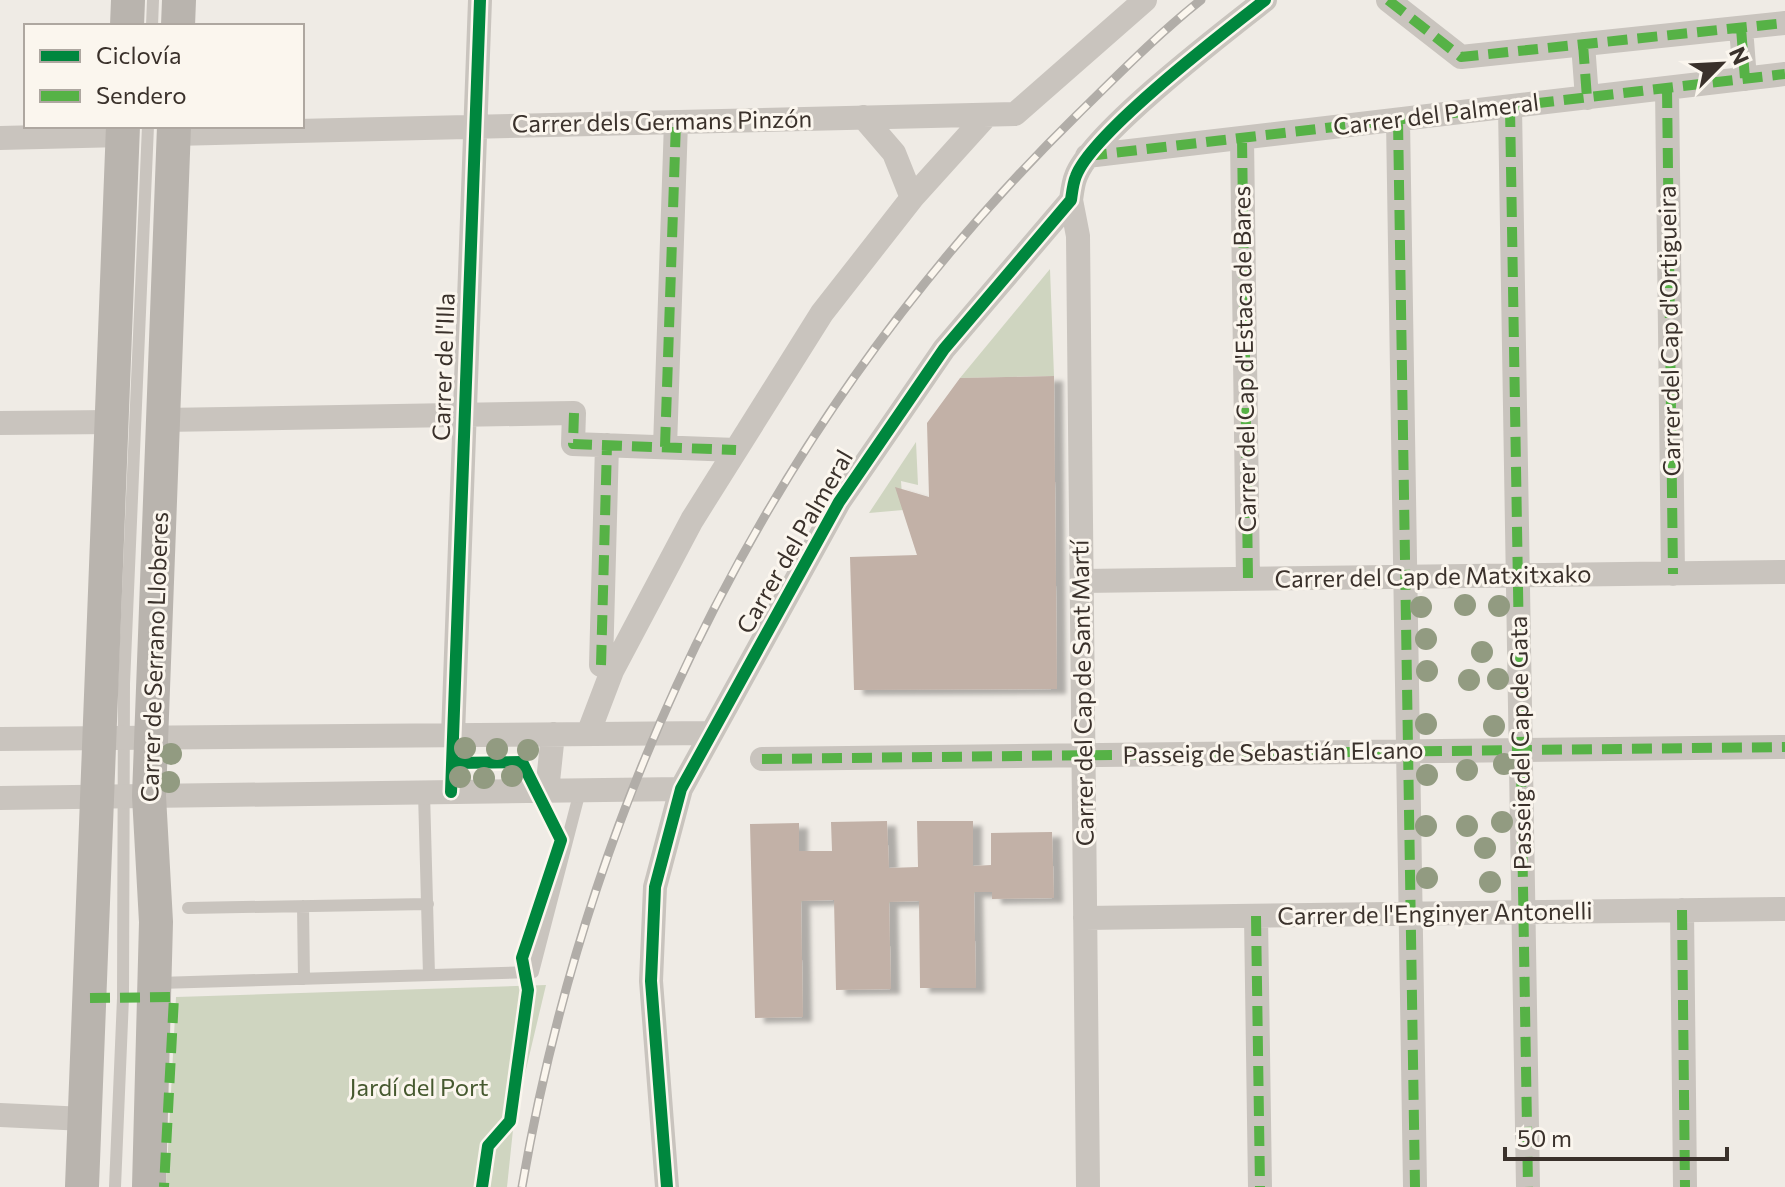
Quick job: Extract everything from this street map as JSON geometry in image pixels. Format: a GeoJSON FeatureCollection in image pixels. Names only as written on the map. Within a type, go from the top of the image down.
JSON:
{"type":"FeatureCollection","features":[{"type":"Feature","properties":{"kind":"street"},"geometry":{"type":"LineString","coordinates":[[127,24],[128,0]]}},
{"type":"Feature","properties":{"kind":"street"},"geometry":{"type":"LineString","coordinates":[[178,24],[179,0]]}},
{"type":"Feature","properties":{"kind":"street","name":"Carrer de l'Illa"},"geometry":{"type":"LineString","coordinates":[[453,735],[480,0]]}},
{"type":"Feature","properties":{"kind":"street","name":"Carrer dels Germans Pinzón"},"geometry":{"type":"LineString","coordinates":[[304,128],[1015,114],[1145,0]]}},
{"type":"Feature","properties":{"kind":"street","name":"Carrer del Palmeral"},"geometry":{"type":"LineString","coordinates":[[667,1187],[651,981],[655,887],[681,789],[839,502],[944,349],[1071,200],[1075,176],[1087,156],[1154,92],[1265,0]]}},
{"type":"Feature","properties":{"kind":"street"},"geometry":{"type":"LineString","coordinates":[[1388,0],[1461,57],[1785,23]]}},
{"type":"Feature","properties":{"kind":"street"},"geometry":{"type":"LineString","coordinates":[[1741,28],[1745,79]]}},
{"type":"Feature","properties":{"kind":"street"},"geometry":{"type":"LineString","coordinates":[[1583,44],[1587,98]]}},
{"type":"Feature","properties":{"kind":"street","name":"Carrer del Palmeral"},"geometry":{"type":"LineString","coordinates":[[1087,156],[1785,74]]}},
{"type":"Feature","properties":{"kind":"street","name":"Carrer del Cap d'Ortigueira"},"geometry":{"type":"LineString","coordinates":[[1667,88],[1673,574]]}},
{"type":"Feature","properties":{"kind":"street","name":"Passeig del Cap de Gata"},"geometry":{"type":"LineString","coordinates":[[1510,107],[1528,1187]]}},
{"type":"Feature","properties":{"kind":"street"},"geometry":{"type":"LineString","coordinates":[[588,734],[612,671],[692,520],[822,313],[912,198],[987,115]]}},
{"type":"Feature","properties":{"kind":"street"},"geometry":{"type":"LineString","coordinates":[[863,117],[894,153],[912,198]]}},
{"type":"Feature","properties":{"kind":"street"},"geometry":{"type":"LineString","coordinates":[[1398,120],[1415,1187]]}},
{"type":"Feature","properties":{"kind":"street"},"geometry":{"type":"LineString","coordinates":[[665,447],[676,122]]}},
{"type":"Feature","properties":{"kind":"street","name":"Carrer dels Germans Pinzón"},"geometry":{"type":"LineString","coordinates":[[0,138],[148,129],[257,128]]}},
{"type":"Feature","properties":{"kind":"street","name":"Carrer de Serrano Lloberes"},"geometry":{"type":"LineString","coordinates":[[148,129],[163,420],[125,738],[123,796],[156,922],[149,1187]]}},
{"type":"Feature","properties":{"kind":"street","name":"Carrer de Serrano Lloberes"},"geometry":{"type":"LineString","coordinates":[[82,1187],[85,1119],[123,796],[125,738],[112,422],[148,129]]}},
{"type":"Feature","properties":{"kind":"street","name":"Carrer del Cap d'Estaca de Bares"},"geometry":{"type":"LineString","coordinates":[[1242,138],[1248,579]]}},
{"type":"Feature","properties":{"kind":"street","name":"Carrer del Cap de Sant Martí"},"geometry":{"type":"LineString","coordinates":[[1071,200],[1078,236],[1088,1187]]}},
{"type":"Feature","properties":{"kind":"street"},"geometry":{"type":"LineString","coordinates":[[163,420],[574,413],[573,444],[736,450]]}},
{"type":"Feature","properties":{"kind":"street"},"geometry":{"type":"LineString","coordinates":[[0,423],[112,422]]}},
{"type":"Feature","properties":{"kind":"street"},"geometry":{"type":"LineString","coordinates":[[601,665],[607,445]]}},
{"type":"Feature","properties":{"kind":"street","name":"Carrer del Cap de Matxitxako"},"geometry":{"type":"LineString","coordinates":[[1082,581],[1785,572]]}},
{"type":"Feature","properties":{"kind":"street"},"geometry":{"type":"LineString","coordinates":[[0,739],[711,733]]}},
{"type":"Feature","properties":{"kind":"street"},"geometry":{"type":"LineString","coordinates":[[547,791],[553,734]]}},
{"type":"Feature","properties":{"kind":"street","name":"Passeig de Sebastián Elcano"},"geometry":{"type":"LineString","coordinates":[[762,759],[1785,747]]}},
{"type":"Feature","properties":{"kind":"street"},"geometry":{"type":"LineString","coordinates":[[0,798],[681,789]]}},
{"type":"Feature","properties":{"kind":"street","name":"Carrer de l'Enginyer Antonelli"},"geometry":{"type":"LineString","coordinates":[[1085,918],[1785,909]]}},
{"type":"Feature","properties":{"kind":"street"},"geometry":{"type":"LineString","coordinates":[[1682,910],[1685,1187]]}},
{"type":"Feature","properties":{"kind":"street"},"geometry":{"type":"LineString","coordinates":[[1256,916],[1260,1187]]}},
{"type":"Feature","properties":{"kind":"street"},"geometry":{"type":"LineString","coordinates":[[0,1115],[85,1119]]}},
{"type":"Feature","properties":{"kind":"lane"},"geometry":{"type":"LineString","coordinates":[[152,24],[153,0]]}},
{"type":"Feature","properties":{"kind":"lane","name":"Carrer de Serrano Lloberes"},"geometry":{"type":"LineString","coordinates":[[125,738],[148,129]]}},
{"type":"Feature","properties":{"kind":"lane"},"geometry":{"type":"LineString","coordinates":[[154,984],[533,972],[580,791]]}},
{"type":"Feature","properties":{"kind":"lane"},"geometry":{"type":"LineString","coordinates":[[424,793],[429,975]]}},
{"type":"Feature","properties":{"kind":"lane","name":"Carrer de Serrano Lloberes"},"geometry":{"type":"LineString","coordinates":[[115,1187],[123,998],[123,796]]}},
{"type":"Feature","properties":{"kind":"lane"},"geometry":{"type":"LineString","coordinates":[[188,908],[428,904]]}},
{"type":"Feature","properties":{"kind":"lane"},"geometry":{"type":"LineString","coordinates":[[303,906],[304,979]]}},
{"type":"Feature","properties":{"kind":"green space"},"geometry":{"type":"Polygon","coordinates":[[[1050,269],[1054,376],[960,378],[1050,269]]]}},
{"type":"Feature","properties":{"kind":"green space"},"geometry":{"type":"Polygon","coordinates":[[[916,442],[918,485],[901,481],[903,510],[869,513],[916,442]]]}},
{"type":"Feature","properties":{"kind":"green space","name":"Jardí del Port"},"geometry":{"type":"Polygon","coordinates":[[[546,985],[514,1120],[507,1187],[166,1187],[176,997],[546,985]]]}},
{"type":"Feature","properties":{"kind":"building"},"geometry":{"type":"Polygon","coordinates":[[[1054,376],[1057,689],[854,690],[850,557],[917,555],[895,487],[929,497],[927,423],[960,378],[1054,376]]]}},
{"type":"Feature","properties":{"kind":"building"},"geometry":{"type":"Polygon","coordinates":[[[887,821],[889,868],[918,867],[917,821],[973,821],[973,866],[991,865],[991,833],[1052,832],[1054,898],[992,899],[992,892],[974,892],[976,988],[920,988],[919,901],[889,902],[891,989],[836,990],[834,900],[801,901],[803,1017],[755,1018],[750,824],[799,823],[799,851],[832,851],[831,822],[887,821]]]}},
{"type":"Feature","properties":{"kind":"railway"},"geometry":{"type":"LineString","coordinates":[[522,1187],[554,1036],[597,888],[651,745],[715,607],[790,474],[876,347],[971,227],[1077,115],[1153,41],[1201,0]]}},
{"type":"Feature","properties":{"kind":"marked path"},"geometry":{"type":"LineString","coordinates":[[1388,0],[1461,57],[1785,23]]}},
{"type":"Feature","properties":{"kind":"marked path"},"geometry":{"type":"LineString","coordinates":[[1741,28],[1745,79]]}},
{"type":"Feature","properties":{"kind":"marked path"},"geometry":{"type":"LineString","coordinates":[[1583,44],[1587,98]]}},
{"type":"Feature","properties":{"kind":"marked path"},"geometry":{"type":"LineString","coordinates":[[1087,156],[1785,74]]}},
{"type":"Feature","properties":{"kind":"marked path"},"geometry":{"type":"LineString","coordinates":[[1667,88],[1673,574]]}},
{"type":"Feature","properties":{"kind":"marked path"},"geometry":{"type":"LineString","coordinates":[[1510,107],[1528,1187]]}},
{"type":"Feature","properties":{"kind":"marked path"},"geometry":{"type":"LineString","coordinates":[[1398,120],[1415,1187]]}},
{"type":"Feature","properties":{"kind":"marked path"},"geometry":{"type":"LineString","coordinates":[[665,447],[676,122]]}},
{"type":"Feature","properties":{"kind":"marked path"},"geometry":{"type":"LineString","coordinates":[[1242,138],[1248,579]]}},
{"type":"Feature","properties":{"kind":"marked path"},"geometry":{"type":"LineString","coordinates":[[574,413],[573,444],[736,450]]}},
{"type":"Feature","properties":{"kind":"marked path"},"geometry":{"type":"LineString","coordinates":[[601,665],[607,445]]}},
{"type":"Feature","properties":{"kind":"marked path"},"geometry":{"type":"LineString","coordinates":[[762,759],[1785,747]]}},
{"type":"Feature","properties":{"kind":"marked path"},"geometry":{"type":"LineString","coordinates":[[1682,910],[1685,1187]]}},
{"type":"Feature","properties":{"kind":"marked path"},"geometry":{"type":"LineString","coordinates":[[1256,916],[1260,1187]]}},
{"type":"Feature","properties":{"kind":"marked path"},"geometry":{"type":"LineString","coordinates":[[90,998],[174,997],[164,1187]]}},
{"type":"Feature","properties":{"kind":"cycle path"},"geometry":{"type":"LineString","coordinates":[[451,792],[480,0]]}},
{"type":"Feature","properties":{"kind":"cycle path"},"geometry":{"type":"LineString","coordinates":[[667,1187],[651,981],[655,887],[681,789],[839,502],[944,349],[1071,200],[1076,176],[1087,157],[1107,135],[1161,84],[1265,0]]}},
{"type":"Feature","properties":{"kind":"cycle path"},"geometry":{"type":"LineString","coordinates":[[452,763],[522,762],[561,840],[522,958],[528,990],[510,1121],[488,1146],[482,1187]]}}]}
